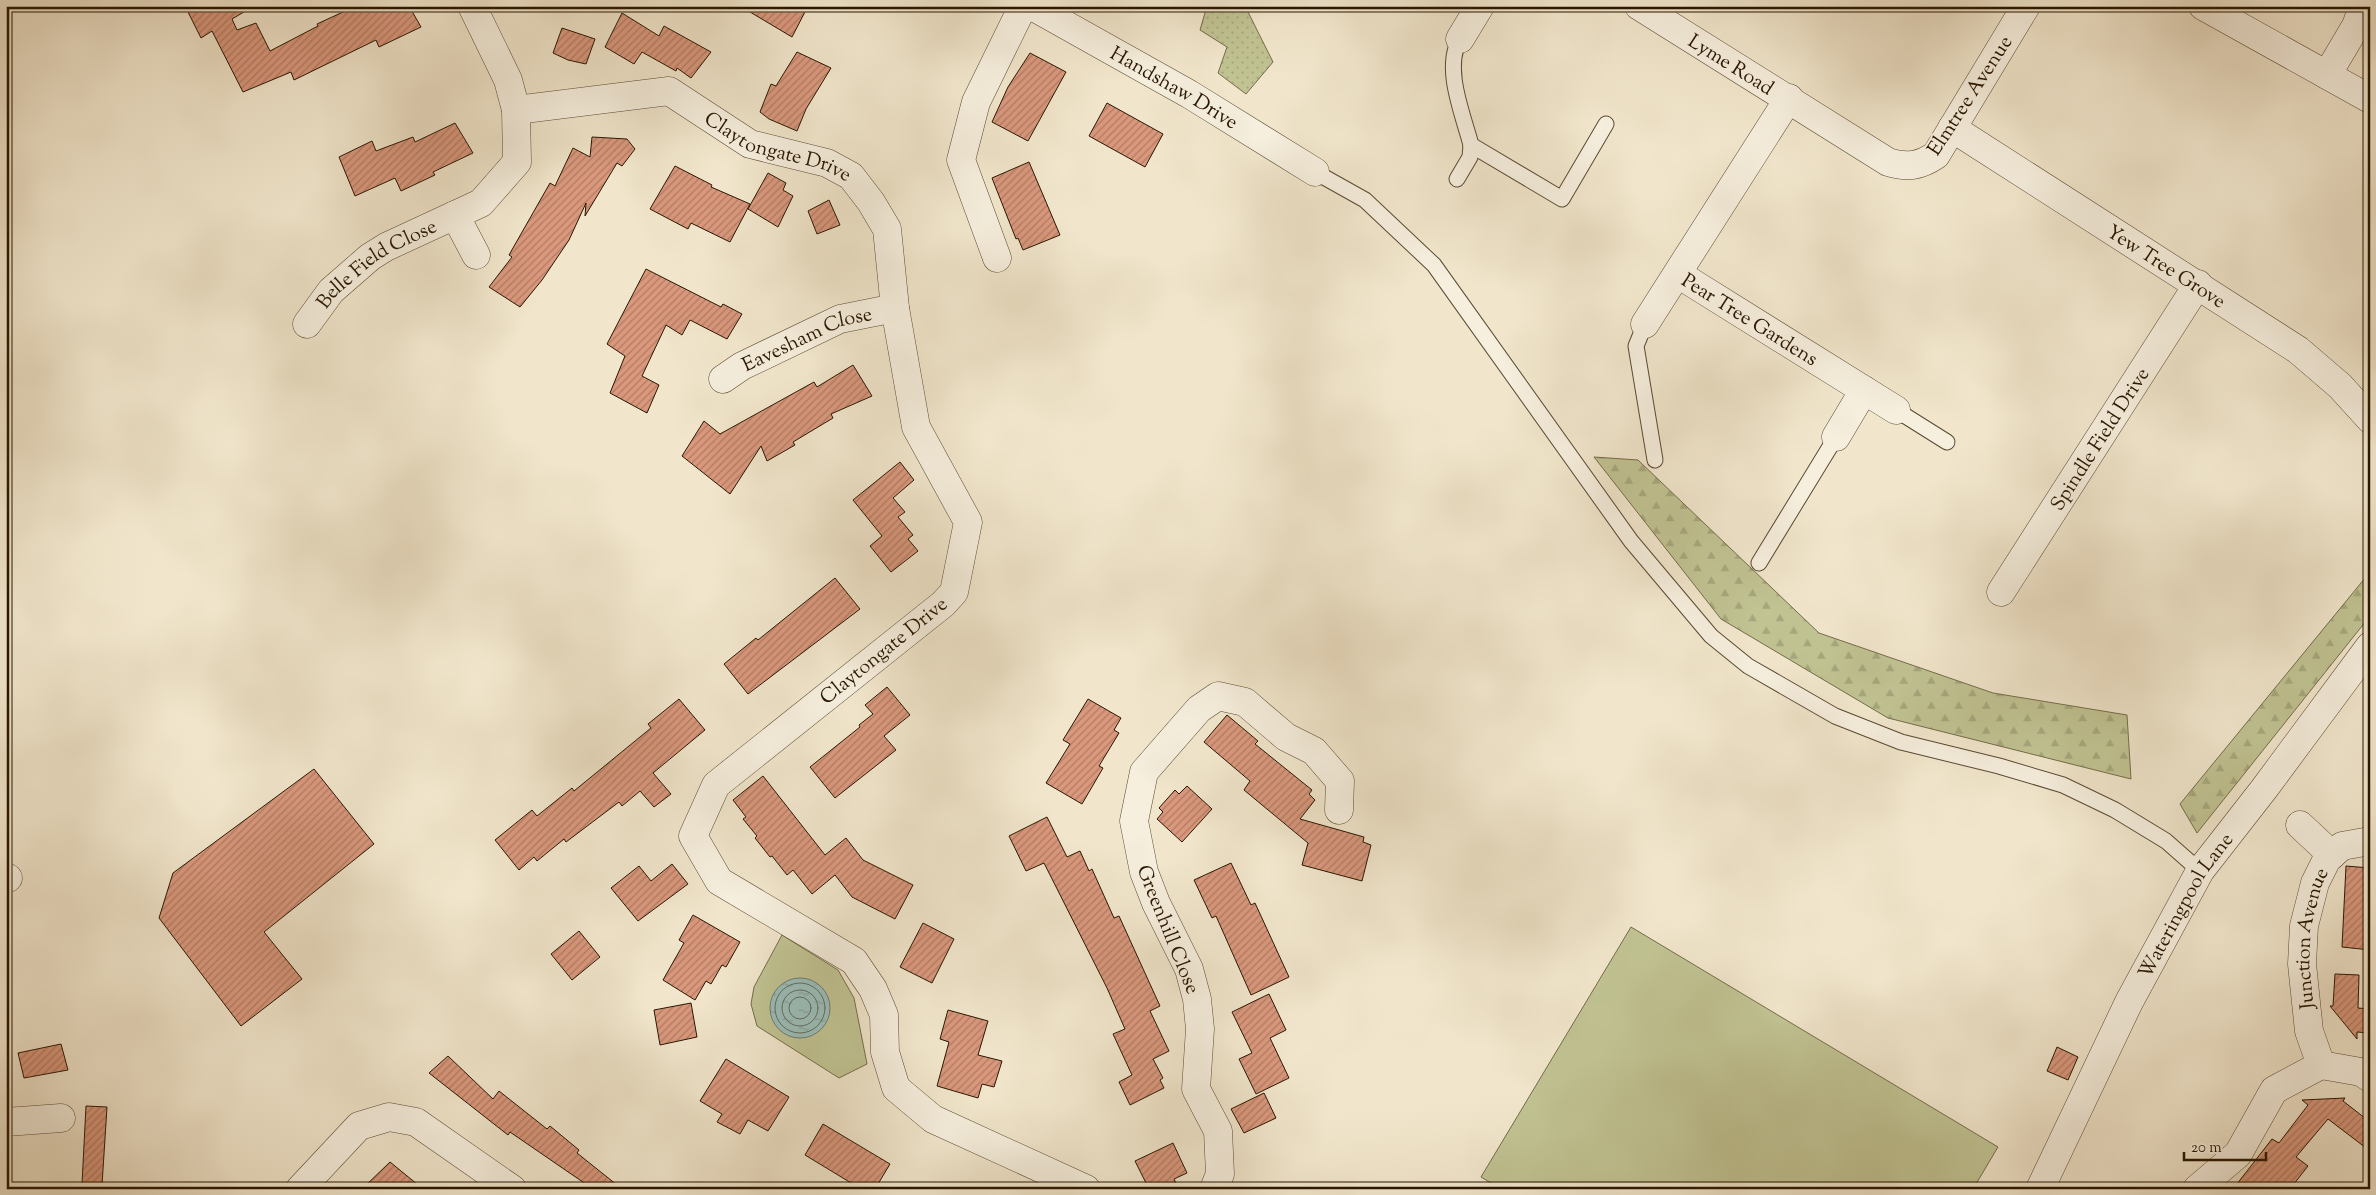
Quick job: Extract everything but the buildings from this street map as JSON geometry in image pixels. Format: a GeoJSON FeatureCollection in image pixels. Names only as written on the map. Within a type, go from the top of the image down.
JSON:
{"type":"FeatureCollection","features":[{"type":"Feature","properties":{"kind":"street","name":"Belle Field Close"},"geometry":{"type":"LineString","coordinates":[[307,324],[331,291],[370,257],[386,247],[481,203],[517,162],[516,110],[508,80],[472,6]]}},
{"type":"Feature","properties":{"kind":"street"},"geometry":{"type":"LineString","coordinates":[[997,258],[961,160],[976,102],[1023,6]]}},
{"type":"Feature","properties":{"kind":"street","name":"Handshaw Drive"},"geometry":{"type":"LineString","coordinates":[[1032,6],[1189,94],[1315,172]]}},
{"type":"Feature","properties":{"kind":"street"},"geometry":{"type":"LineString","coordinates":[[1460,39],[1480,6]]}},
{"type":"Feature","properties":{"kind":"street","name":"Lyme Road"},"geometry":{"type":"LineString","coordinates":[[1639,6],[1824,121]]}},
{"type":"Feature","properties":{"kind":"street","name":"Elmtree Avenue"},"geometry":{"type":"LineString","coordinates":[[1824,121],[1888,162],[1907,166],[1927,161],[1936,154],[2026,6]]}},
{"type":"Feature","properties":{"kind":"street"},"geometry":{"type":"LineString","coordinates":[[2203,6],[2370,99]]}},
{"type":"Feature","properties":{"kind":"street"},"geometry":{"type":"LineString","coordinates":[[2327,75],[2356,26],[2363,6]]}},
{"type":"Feature","properties":{"kind":"street","name":"Claytongate Drive"},"geometry":{"type":"LineString","coordinates":[[516,110],[669,91],[750,144],[827,163],[851,176],[871,202],[887,229],[895,308],[916,426],[968,522],[954,592],[942,604],[716,785],[693,836],[719,881],[854,961],[873,989],[884,1015],[885,1052],[896,1088],[933,1119],[1086,1189]]}},
{"type":"Feature","properties":{"kind":"street","name":"Pear Tree Gardens"},"geometry":{"type":"LineString","coordinates":[[1789,98],[1678,274],[1896,410]]}},
{"type":"Feature","properties":{"kind":"street","name":"Yew Tree Grove"},"geometry":{"type":"LineString","coordinates":[[1952,128],[2198,284],[2298,350],[2340,386],[2370,419]]}},
{"type":"Feature","properties":{"kind":"street","name":"Belle Field Close"},"geometry":{"type":"LineString","coordinates":[[455,215],[476,255]]}},
{"type":"Feature","properties":{"kind":"street"},"geometry":{"type":"LineString","coordinates":[[1645,324],[1678,274]]}},
{"type":"Feature","properties":{"kind":"street","name":"Spindle Field Drive"},"geometry":{"type":"LineString","coordinates":[[2001,592],[2198,284]]}},
{"type":"Feature","properties":{"kind":"street","name":"Eavesham Close"},"geometry":{"type":"LineString","coordinates":[[723,379],[742,366],[840,320],[895,308]]}},
{"type":"Feature","properties":{"kind":"street"},"geometry":{"type":"LineString","coordinates":[[1836,437],[1864,390]]}},
{"type":"Feature","properties":{"kind":"street","name":"Wateringpool Lane"},"geometry":{"type":"LineString","coordinates":[[2040,1189],[2128,1002],[2200,871],[2264,789],[2370,646]]}},
{"type":"Feature","properties":{"kind":"street","name":"Greenhill Close"},"geometry":{"type":"LineString","coordinates":[[1214,1189],[1220,1174],[1218,1131],[1196,1089],[1200,1029],[1198,999],[1189,969],[1156,904],[1144,872],[1137,844],[1134,821],[1144,772],[1199,709],[1218,696],[1246,702],[1286,737],[1314,751],[1340,781],[1339,810]]}},
{"type":"Feature","properties":{"kind":"street"},"geometry":{"type":"LineString","coordinates":[[2300,825],[2332,855]]}},
{"type":"Feature","properties":{"kind":"street","name":"Junction Avenue"},"geometry":{"type":"LineString","coordinates":[[2321,1065],[2309,1031],[2302,964],[2304,926],[2315,882],[2327,858],[2342,846],[2370,840]]}},
{"type":"Feature","properties":{"kind":"street"},"geometry":{"type":"LineString","coordinates":[[2197,1189],[2238,1154],[2274,1090],[2321,1065],[2361,1072],[2370,1078]]}},
{"type":"Feature","properties":{"kind":"street"},"geometry":{"type":"LineString","coordinates":[[300,1189],[359,1126],[389,1117],[416,1122],[512,1189]]}},
{"type":"Feature","properties":{"kind":"street"},"geometry":{"type":"LineString","coordinates":[[6,1122],[61,1118]]}},
{"type":"Feature","properties":{"kind":"lane"},"geometry":{"type":"LineString","coordinates":[[1457,179],[1470,157],[1471,145],[1452,67],[1454,50],[1460,39]]}},
{"type":"Feature","properties":{"kind":"lane"},"geometry":{"type":"LineString","coordinates":[[1471,145],[1562,199],[1606,124]]}},
{"type":"Feature","properties":{"kind":"lane"},"geometry":{"type":"LineString","coordinates":[[1315,172],[1365,200],[1434,265],[1582,475],[1631,541],[1711,636],[1748,666],[1835,716],[1901,742],[1999,766],[2063,785],[2115,810],[2166,841],[2200,871]]}},
{"type":"Feature","properties":{"kind":"lane"},"geometry":{"type":"LineString","coordinates":[[1645,324],[1636,346],[1655,460]]}},
{"type":"Feature","properties":{"kind":"lane"},"geometry":{"type":"LineString","coordinates":[[1896,410],[1947,442]]}},
{"type":"Feature","properties":{"kind":"lane"},"geometry":{"type":"LineString","coordinates":[[1759,563],[1836,437]]}},
{"type":"Feature","properties":{"kind":"green space"},"geometry":{"type":"Polygon","coordinates":[[[1207,6],[1245,6],[1273,62],[1246,94],[1218,73],[1227,47],[1200,30],[1207,6]]]}},
{"type":"Feature","properties":{"kind":"green space"},"geometry":{"type":"Polygon","coordinates":[[[1594,457],[1638,460],[1819,633],[1993,693],[2127,715],[2131,779],[1888,718],[1721,619],[1594,457]]]}},
{"type":"Feature","properties":{"kind":"green space"},"geometry":{"type":"Polygon","coordinates":[[[2370,572],[2370,616],[2197,833],[2180,804],[2370,572]]]}},
{"type":"Feature","properties":{"kind":"green space"},"geometry":{"type":"Polygon","coordinates":[[[1631,927],[1998,1147],[1973,1189],[1501,1189],[1481,1177],[1631,927]]]}},
{"type":"Feature","properties":{"kind":"green space"},"geometry":{"type":"Polygon","coordinates":[[[782,935],[838,970],[854,998],[867,1064],[839,1078],[757,1026],[751,1004],[754,987],[782,935]]]}},
{"type":"Feature","properties":{"kind":"water"},"geometry":{"type":"Polygon","coordinates":[[[800,978],[817,983],[825,991],[830,1008],[825,1025],[817,1033],[800,1038],[783,1033],[775,1025],[770,1008],[775,991],[783,983],[800,978]]]}}]}
